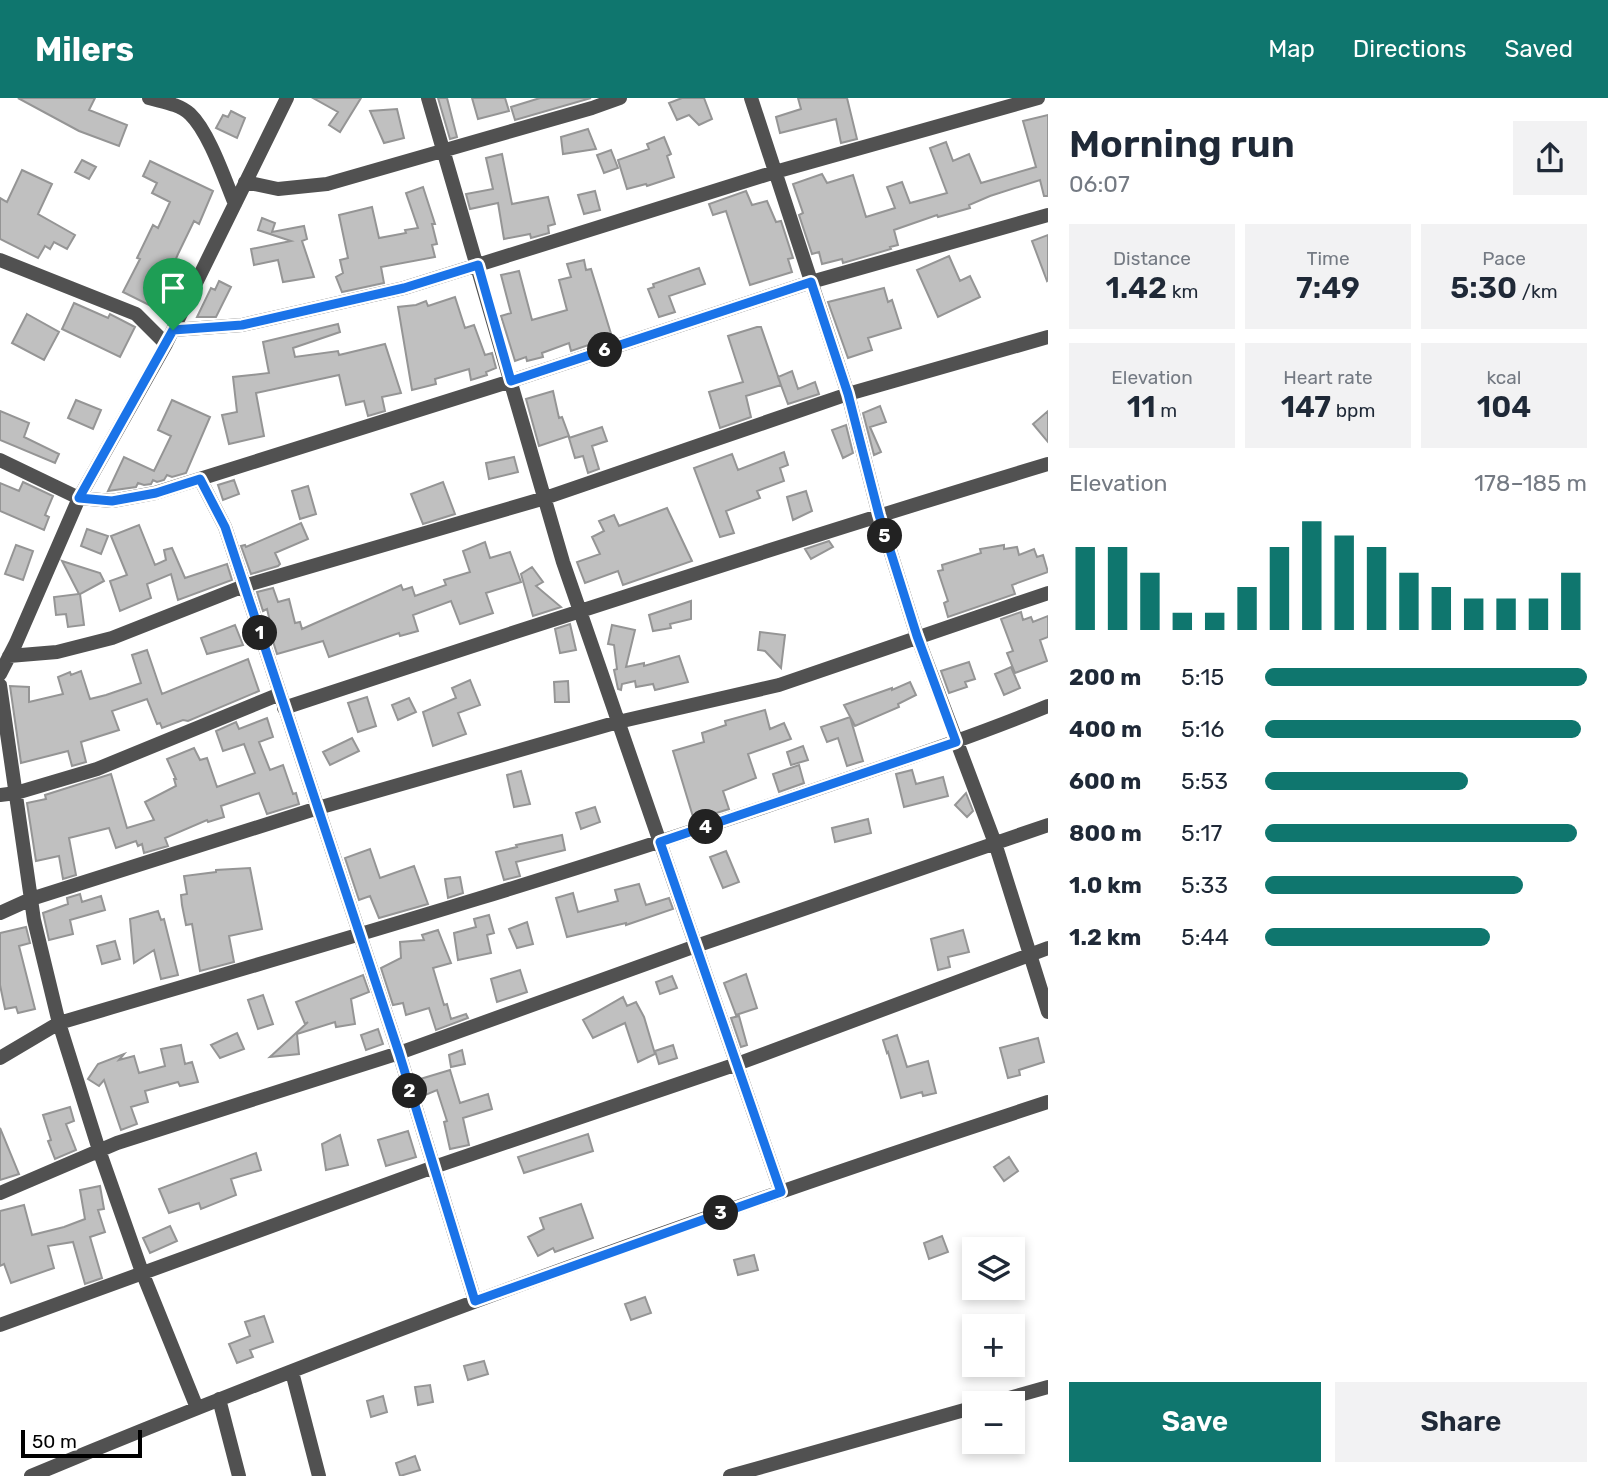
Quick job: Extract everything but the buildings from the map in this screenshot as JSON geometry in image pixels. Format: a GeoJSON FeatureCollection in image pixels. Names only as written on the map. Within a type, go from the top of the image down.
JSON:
{"type":"FeatureCollection","features":[{"type":"Feature","properties":{"kind":"street"},"geometry":{"type":"LineString","coordinates":[[149,98],[176,105],[191,115],[213,150],[234,204]]}},
{"type":"Feature","properties":{"kind":"street"},"geometry":{"type":"LineString","coordinates":[[0,674],[79,498],[166,344],[287,98]]}},
{"type":"Feature","properties":{"kind":"street"},"geometry":{"type":"LineString","coordinates":[[428,98],[580,610],[781,1192]]}},
{"type":"Feature","properties":{"kind":"street"},"geometry":{"type":"LineString","coordinates":[[246,182],[278,189],[327,184],[620,98]]}},
{"type":"Feature","properties":{"kind":"street"},"geometry":{"type":"LineString","coordinates":[[751,98],[848,394],[879,515],[917,636],[995,843],[1048,1012]]}},
{"type":"Feature","properties":{"kind":"street"},"geometry":{"type":"LineString","coordinates":[[173,330],[242,325],[404,288],[775,172],[1038,98]]}},
{"type":"Feature","properties":{"kind":"street"},"geometry":{"type":"LineString","coordinates":[[0,460],[79,498],[112,501],[156,493],[511,381],[811,282],[1048,215]]}},
{"type":"Feature","properties":{"kind":"street"},"geometry":{"type":"LineString","coordinates":[[0,260],[136,314],[166,344]]}},
{"type":"Feature","properties":{"kind":"street"},"geometry":{"type":"LineString","coordinates":[[9,656],[57,652],[111,638],[244,586],[545,498],[848,394],[1048,337]]}},
{"type":"Feature","properties":{"kind":"street"},"geometry":{"type":"LineString","coordinates":[[0,795],[16,793],[97,769],[282,701],[1048,464]]}},
{"type":"Feature","properties":{"kind":"street"},"geometry":{"type":"LineString","coordinates":[[200,479],[225,527],[399,1053],[475,1301]]}},
{"type":"Feature","properties":{"kind":"street"},"geometry":{"type":"LineString","coordinates":[[0,913],[31,899],[318,808],[618,722],[779,685],[1048,593]]}},
{"type":"Feature","properties":{"kind":"street"},"geometry":{"type":"LineString","coordinates":[[0,685],[31,899],[59,1023],[99,1150],[142,1272],[197,1408]]}},
{"type":"Feature","properties":{"kind":"street"},"geometry":{"type":"LineString","coordinates":[[0,1058],[59,1023],[359,935],[660,842],[956,742],[1048,706]]}},
{"type":"Feature","properties":{"kind":"street"},"geometry":{"type":"LineString","coordinates":[[0,1192],[99,1150],[399,1053],[696,946],[1048,825]]}},
{"type":"Feature","properties":{"kind":"street"},"geometry":{"type":"LineString","coordinates":[[0,1325],[433,1167],[737,1064],[1048,948]]}},
{"type":"Feature","properties":{"kind":"street"},"geometry":{"type":"LineString","coordinates":[[31,1476],[219,1399],[475,1301],[1048,1101]]}},
{"type":"Feature","properties":{"kind":"street"},"geometry":{"type":"LineString","coordinates":[[292,1372],[319,1476]]}},
{"type":"Feature","properties":{"kind":"street"},"geometry":{"type":"LineString","coordinates":[[1025,1394],[1048,1387]]}},
{"type":"Feature","properties":{"kind":"street"},"geometry":{"type":"LineString","coordinates":[[219,1399],[239,1476]]}},
{"type":"Feature","properties":{"kind":"street"},"geometry":{"type":"LineString","coordinates":[[730,1476],[962,1411]]}},
{"type":"Feature","properties":{"kind":"route"},"geometry":{"type":"LineString","coordinates":[[478,265],[511,381],[811,282],[848,394],[879,515],[917,636],[956,742],[660,842],[781,1192],[475,1301],[399,1053],[225,527],[200,479],[156,493],[112,501],[79,498],[173,330],[242,325],[404,288],[478,265]]}}]}
